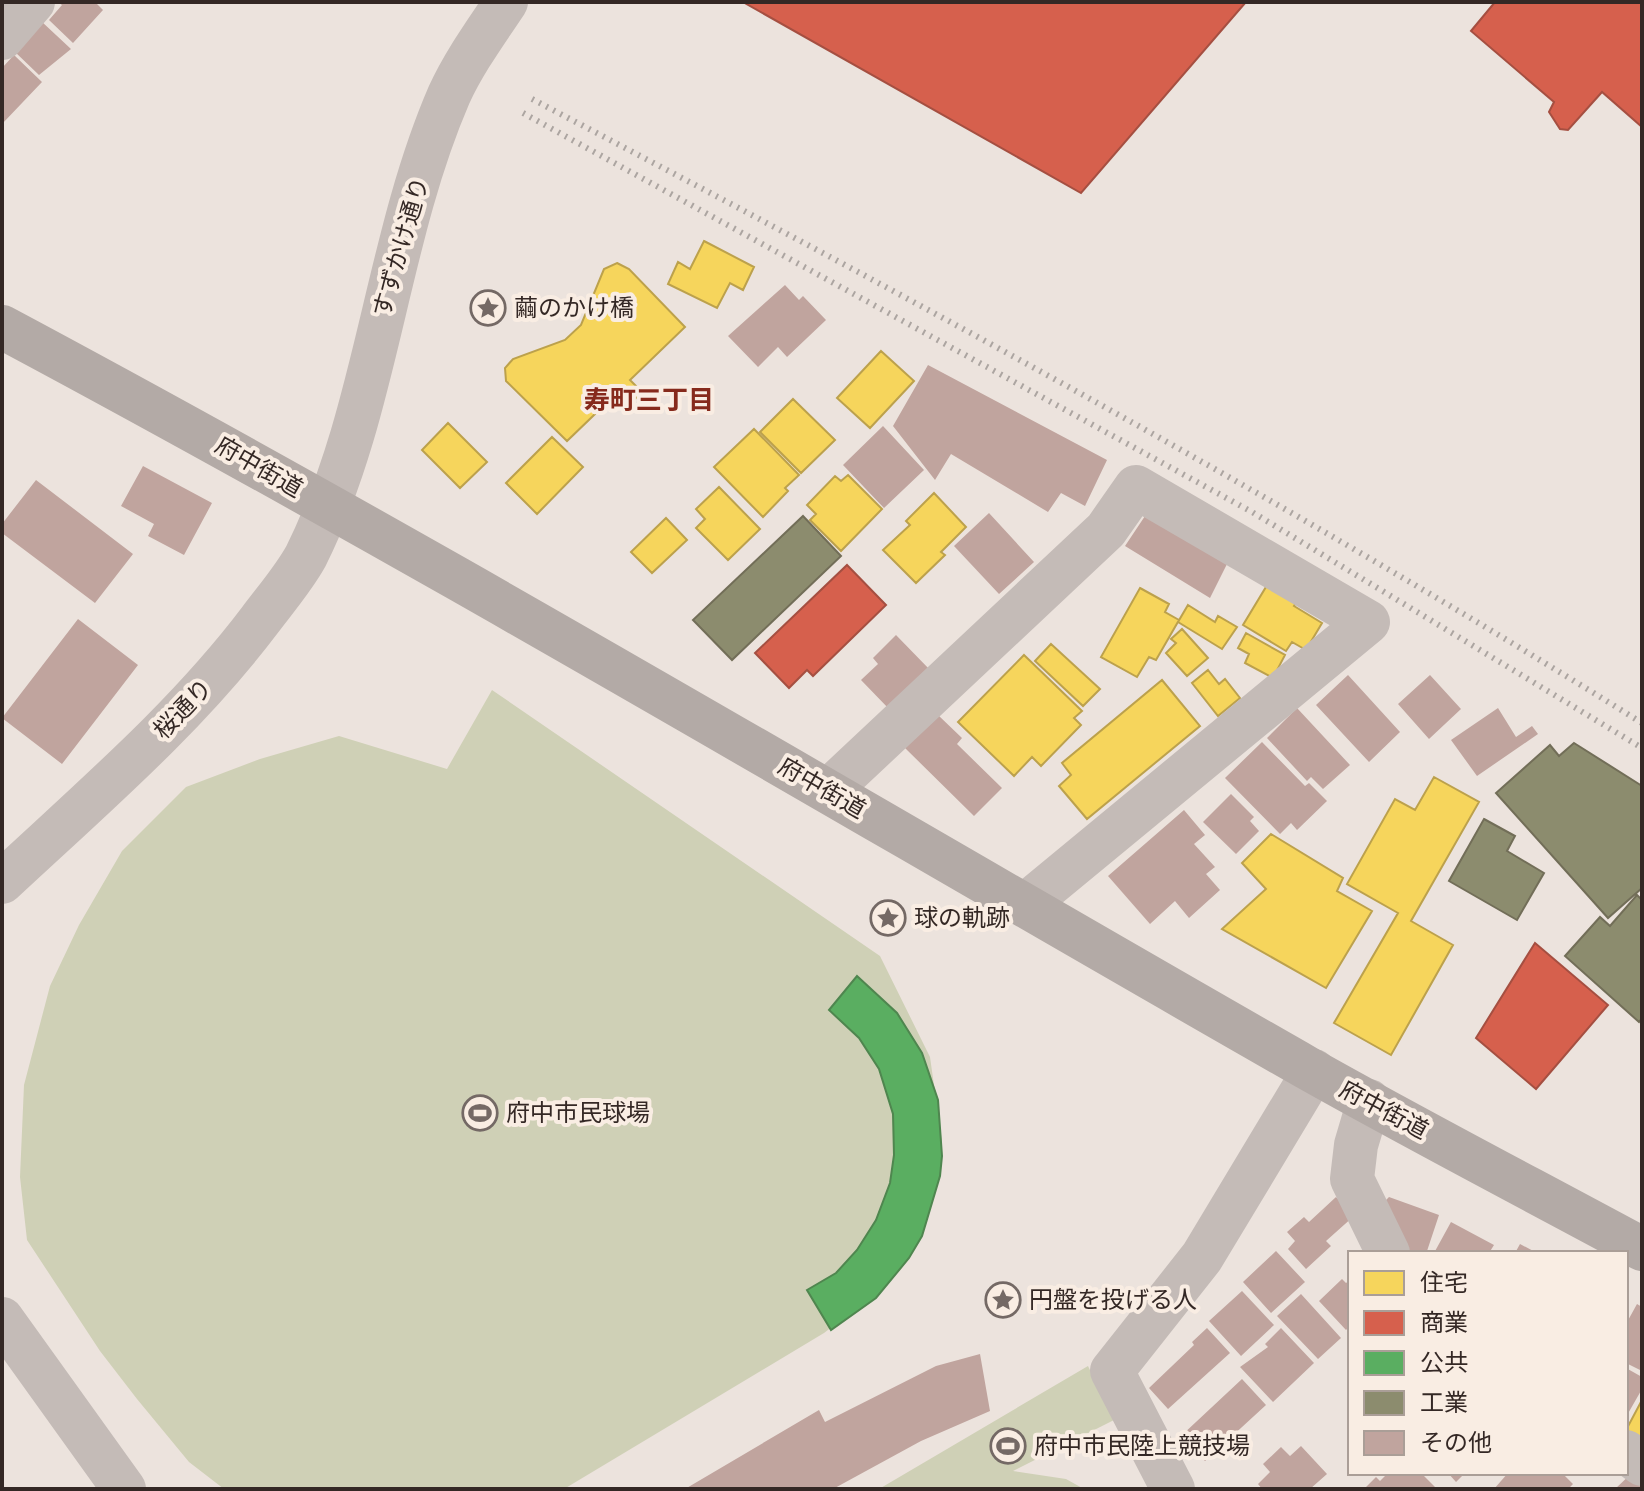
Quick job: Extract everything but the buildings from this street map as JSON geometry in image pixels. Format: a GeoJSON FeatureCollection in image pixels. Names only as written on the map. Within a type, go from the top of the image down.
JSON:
{"type":"FeatureCollection","features":[{"type":"Feature","properties":{"kind":"main road","name":"府中街道"},"geometry":{"type":"LineString","coordinates":[[2,327],[267,469],[1314,1071],[1642,1249]]}},
{"type":"Feature","properties":{"kind":"street"},"geometry":{"type":"LineString","coordinates":[[2,38],[33,2]]}},
{"type":"Feature","properties":{"kind":"street","name":"すずかけ通り"},"geometry":{"type":"LineString","coordinates":[[326,505],[349,448],[404,228],[431,145],[450,93],[506,2]]}},
{"type":"Feature","properties":{"kind":"street"},"geometry":{"type":"LineString","coordinates":[[828,791],[1106,530],[1136,487],[1368,622],[1025,905]]}},
{"type":"Feature","properties":{"kind":"street","name":"桜通り"},"geometry":{"type":"LineString","coordinates":[[2,882],[173,722],[233,656],[305,558],[326,505]]}},
{"type":"Feature","properties":{"kind":"street"},"geometry":{"type":"LineString","coordinates":[[1173,1489],[1112,1371],[1202,1257],[1314,1071]]}},
{"type":"Feature","properties":{"kind":"street"},"geometry":{"type":"LineString","coordinates":[[1369,1101],[1356,1145],[1352,1179],[1387,1251]]}},
{"type":"Feature","properties":{"kind":"street"},"geometry":{"type":"LineString","coordinates":[[2,1319],[124,1489]]}},
{"type":"Feature","properties":{"kind":"green space","name":"府中市民球場"},"geometry":{"type":"Polygon","coordinates":[[[492,690],[880,956],[930,1057],[942,1141],[916,1231],[879,1291],[824,1333],[564,1489],[224,1489],[189,1462],[137,1399],[100,1351],[27,1240],[20,1177],[24,1085],[50,986],[79,925],[122,851],[186,787],[260,759],[339,736],[447,769],[492,690]]]}},
{"type":"Feature","properties":{"kind":"green space","name":"府中市民陸上競技場"},"geometry":{"type":"Polygon","coordinates":[[[1088,1366],[1114,1420],[1013,1471],[1066,1479],[1084,1489],[879,1489],[1088,1366]]]}},
{"type":"Feature","properties":{"kind":"railway"},"geometry":{"type":"LineString","coordinates":[[532,99],[1093,400],[1370,558],[1642,723]]}},
{"type":"Feature","properties":{"kind":"railway"},"geometry":{"type":"LineString","coordinates":[[523,113],[1252,512],[1642,748]]}},
{"type":"Feature","properties":{"kind":"place","name":"繭のかけ橋"},"geometry":{"type":"Point","coordinates":[488,308]}},
{"type":"Feature","properties":{"kind":"place","name":"球の軌跡"},"geometry":{"type":"Point","coordinates":[888,918]}},
{"type":"Feature","properties":{"kind":"place","name":"府中市民球場"},"geometry":{"type":"Point","coordinates":[480,1113]}},
{"type":"Feature","properties":{"kind":"place","name":"円盤を投げる人"},"geometry":{"type":"Point","coordinates":[1003,1300]}},
{"type":"Feature","properties":{"kind":"place","name":"府中市民陸上競技場"},"geometry":{"type":"Point","coordinates":[1008,1446]}},
{"type":"Feature","properties":{"kind":"district","name":"寿町三丁目"},"geometry":{"type":"Point","coordinates":[649,400]}}]}
